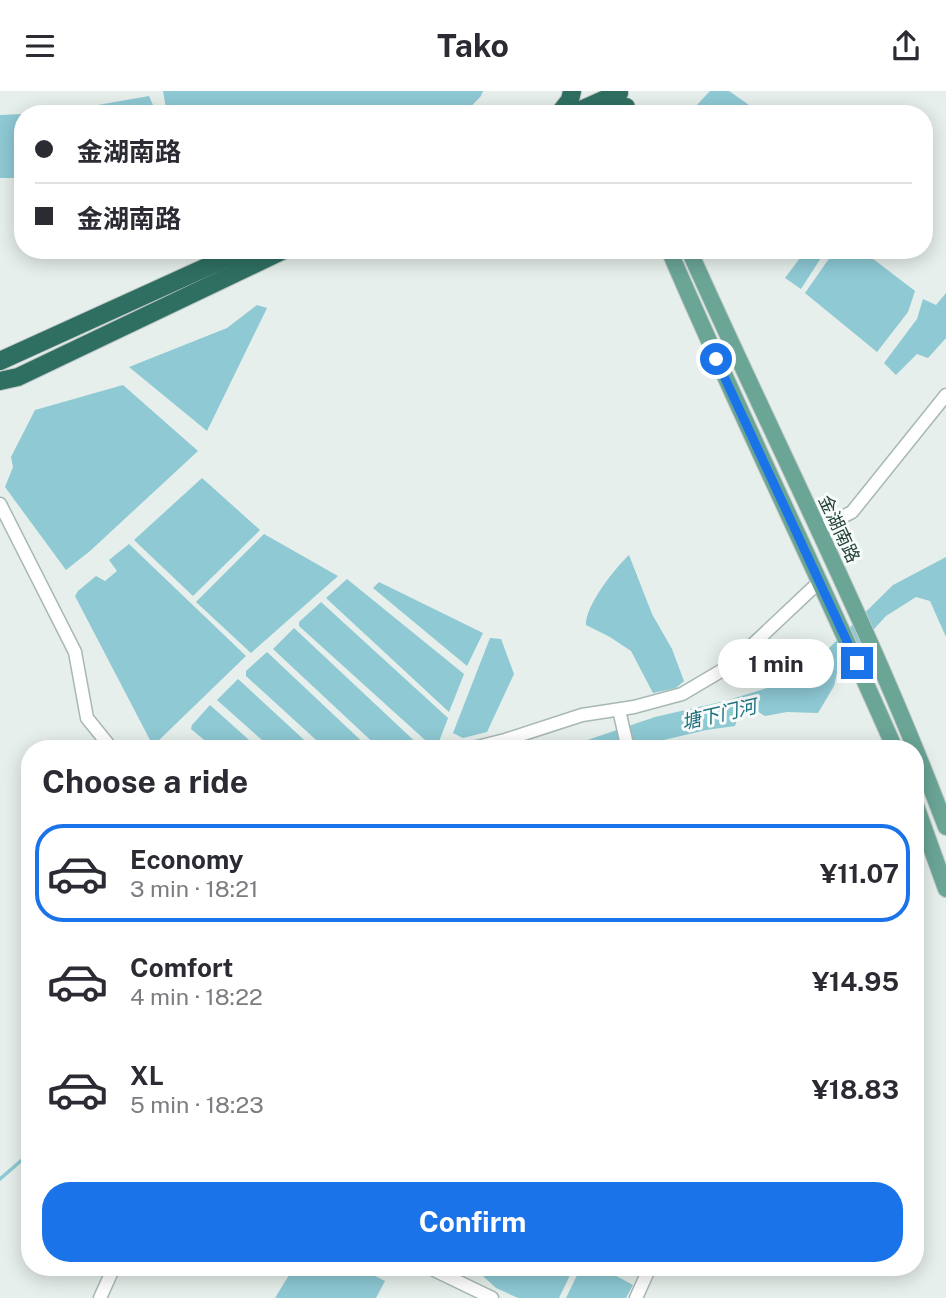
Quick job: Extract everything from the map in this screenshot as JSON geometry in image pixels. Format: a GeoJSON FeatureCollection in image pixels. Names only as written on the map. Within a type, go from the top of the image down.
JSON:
{"type":"FeatureCollection","features":[{"type":"Feature","properties":{"kind":"highway"},"geometry":{"type":"LineString","coordinates":[[0,361],[224,259]]}},
{"type":"Feature","properties":{"kind":"highway"},"geometry":{"type":"LineString","coordinates":[[0,381],[18,377],[265,259]]}},
{"type":"Feature","properties":{"kind":"main road"},"geometry":{"type":"LineString","coordinates":[[674,259],[705,334],[891,740]]}},
{"type":"Feature","properties":{"kind":"main road","name":"金湖南路"},"geometry":{"type":"LineString","coordinates":[[693,259],[847,590],[913,740]]}},
{"type":"Feature","properties":{"kind":"main road","name":"金湖南路"},"geometry":{"type":"LineString","coordinates":[[924,768],[946,827]]}},
{"type":"Feature","properties":{"kind":"main road"},"geometry":{"type":"LineString","coordinates":[[924,828],[946,889]]}},
{"type":"Feature","properties":{"kind":"street"},"geometry":{"type":"LineString","coordinates":[[819,529],[852,512],[946,395]]}},
{"type":"Feature","properties":{"kind":"street"},"geometry":{"type":"LineString","coordinates":[[0,504],[75,652],[87,718],[105,740]]}},
{"type":"Feature","properties":{"kind":"street"},"geometry":{"type":"LineString","coordinates":[[505,740],[582,715],[619,710],[682,694],[731,665],[819,582]]}},
{"type":"Feature","properties":{"kind":"street"},"geometry":{"type":"LineString","coordinates":[[619,710],[626,740]]}},
{"type":"Feature","properties":{"kind":"street"},"geometry":{"type":"LineString","coordinates":[[100,1298],[110,1276]]}},
{"type":"Feature","properties":{"kind":"street"},"geometry":{"type":"LineString","coordinates":[[447,1276],[492,1298]]}},
{"type":"Feature","properties":{"kind":"street"},"geometry":{"type":"LineString","coordinates":[[635,1298],[646,1276]]}},
{"type":"Feature","properties":{"kind":"water"},"geometry":{"type":"Polygon","coordinates":[[[163,91],[483,91],[472,105],[165,105],[163,91]]]}},
{"type":"Feature","properties":{"kind":"water"},"geometry":{"type":"Polygon","coordinates":[[[710,91],[729,91],[749,105],[697,105],[710,91]]]}},
{"type":"Feature","properties":{"kind":"water"},"geometry":{"type":"Polygon","coordinates":[[[149,96],[153,105],[98,105],[149,96]]]}},
{"type":"Feature","properties":{"kind":"water"},"geometry":{"type":"Polygon","coordinates":[[[14,114],[14,178],[0,178],[0,115],[14,114]]]}},
{"type":"Feature","properties":{"kind":"water"},"geometry":{"type":"Polygon","coordinates":[[[799,259],[820,259],[801,289],[785,278],[799,259]]]}},
{"type":"Feature","properties":{"kind":"water"},"geometry":{"type":"Polygon","coordinates":[[[829,259],[873,259],[915,291],[908,312],[877,352],[805,293],[829,259]]]}},
{"type":"Feature","properties":{"kind":"water"},"geometry":{"type":"Polygon","coordinates":[[[946,293],[946,338],[928,358],[917,354],[896,375],[884,363],[917,319],[923,299],[936,305],[946,293]]]}},
{"type":"Feature","properties":{"kind":"water"},"geometry":{"type":"Polygon","coordinates":[[[257,305],[267,308],[207,431],[129,367],[227,328],[257,305]]]}},
{"type":"Feature","properties":{"kind":"water"},"geometry":{"type":"Polygon","coordinates":[[[123,385],[198,451],[66,570],[5,487],[13,467],[11,457],[35,410],[123,385]]]}},
{"type":"Feature","properties":{"kind":"water"},"geometry":{"type":"Polygon","coordinates":[[[202,478],[260,530],[193,596],[134,540],[202,478]]]}},
{"type":"Feature","properties":{"kind":"water"},"geometry":{"type":"Polygon","coordinates":[[[264,534],[338,576],[251,653],[196,602],[264,534]]]}},
{"type":"Feature","properties":{"kind":"water"},"geometry":{"type":"Polygon","coordinates":[[[129,544],[246,656],[159,740],[150,740],[75,596],[96,576],[105,581],[117,571],[109,560],[129,544]]]}},
{"type":"Feature","properties":{"kind":"water"},"geometry":{"type":"Polygon","coordinates":[[[629,555],[652,614],[672,649],[684,681],[676,688],[653,693],[631,651],[586,625],[595,598],[629,555]]]}},
{"type":"Feature","properties":{"kind":"water"},"geometry":{"type":"Polygon","coordinates":[[[946,557],[946,637],[930,601],[916,597],[886,616],[838,668],[834,686],[818,713],[787,712],[765,716],[757,711],[738,716],[735,726],[664,740],[587,740],[655,717],[725,701],[793,680],[893,585],[946,557]]]}},
{"type":"Feature","properties":{"kind":"water"},"geometry":{"type":"Polygon","coordinates":[[[347,579],[464,674],[449,712],[326,598],[347,579]]]}},
{"type":"Feature","properties":{"kind":"water"},"geometry":{"type":"Polygon","coordinates":[[[379,582],[483,633],[467,666],[373,588],[379,582]]]}},
{"type":"Feature","properties":{"kind":"water"},"geometry":{"type":"Polygon","coordinates":[[[321,602],[448,718],[440,740],[425,740],[299,626],[299,622],[321,602]]]}},
{"type":"Feature","properties":{"kind":"water"},"geometry":{"type":"Polygon","coordinates":[[[294,628],[413,740],[370,740],[273,649],[294,628]]]}},
{"type":"Feature","properties":{"kind":"water"},"geometry":{"type":"Polygon","coordinates":[[[490,638],[501,639],[514,674],[487,732],[463,738],[453,733],[490,638]]]}},
{"type":"Feature","properties":{"kind":"water"},"geometry":{"type":"Polygon","coordinates":[[[267,652],[360,740],[316,740],[246,676],[246,671],[267,652]]]}},
{"type":"Feature","properties":{"kind":"water"},"geometry":{"type":"Polygon","coordinates":[[[238,679],[304,740],[262,740],[217,700],[238,679]]]}},
{"type":"Feature","properties":{"kind":"water"},"geometry":{"type":"Polygon","coordinates":[[[210,705],[249,740],[204,740],[191,729],[210,705]]]}},
{"type":"Feature","properties":{"kind":"water"},"geometry":{"type":"Polygon","coordinates":[[[288,1276],[375,1276],[385,1281],[376,1298],[275,1298],[288,1276]]]}},
{"type":"Feature","properties":{"kind":"water"},"geometry":{"type":"Polygon","coordinates":[[[483,1276],[570,1276],[559,1298],[518,1298],[496,1288],[483,1276]]]}},
{"type":"Feature","properties":{"kind":"water"},"geometry":{"type":"Polygon","coordinates":[[[577,1276],[616,1276],[633,1285],[626,1298],[566,1298],[577,1276]]]}},
{"type":"Feature","properties":{"kind":"waterway","name":"塘下门河"},"geometry":{"type":"LineString","coordinates":[[0,1179],[21,1161]]}},
{"type":"Feature","properties":{"kind":"route"},"geometry":{"type":"LineString","coordinates":[[716,359],[857,663]]}}]}
